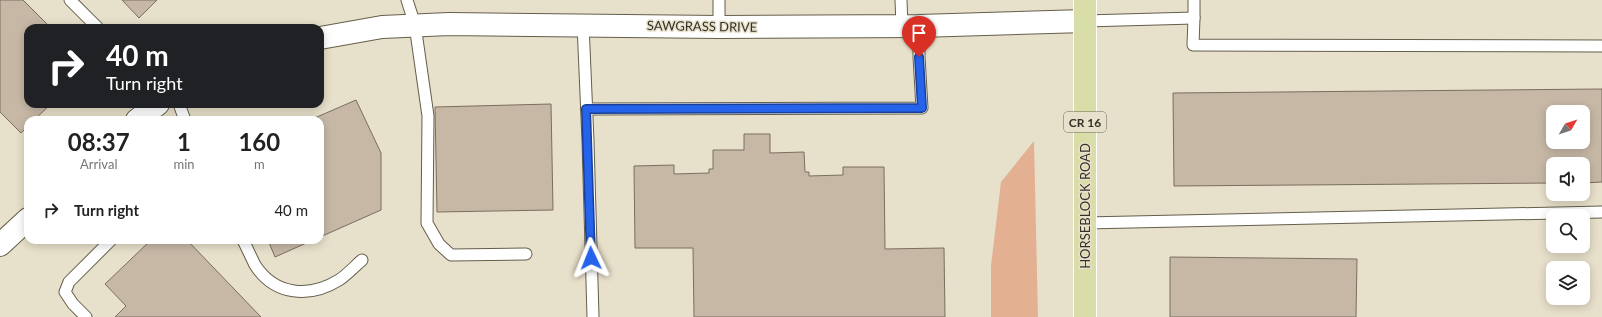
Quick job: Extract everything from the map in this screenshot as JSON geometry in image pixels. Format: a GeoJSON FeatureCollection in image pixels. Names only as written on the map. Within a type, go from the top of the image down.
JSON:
{"type":"FeatureCollection","features":[{"type":"Feature","properties":{"kind":"main road","name":"HORSEBLOCK ROAD"},"geometry":{"type":"LineString","coordinates":[[1085,10],[1085,317]]}},
{"type":"Feature","properties":{"kind":"street","name":"SAWGRASS DRIVE"},"geometry":{"type":"LineString","coordinates":[[324,37],[382,27],[449,24],[583,24],[719,27],[911,26],[1085,10]]}},
{"type":"Feature","properties":{"kind":"street"},"geometry":{"type":"LineString","coordinates":[[142,116],[153,108]]}},
{"type":"Feature","properties":{"kind":"street"},"geometry":{"type":"LineString","coordinates":[[0,245],[24,223]]}},
{"type":"Feature","properties":{"kind":"lane"},"geometry":{"type":"LineString","coordinates":[[70,0],[94,24]]}},
{"type":"Feature","properties":{"kind":"lane"},"geometry":{"type":"LineString","coordinates":[[407,0],[415,25],[428,116],[427,224],[439,244],[451,256],[526,254]]}},
{"type":"Feature","properties":{"kind":"lane"},"geometry":{"type":"LineString","coordinates":[[719,0],[719,27]]}},
{"type":"Feature","properties":{"kind":"lane"},"geometry":{"type":"LineString","coordinates":[[586,109],[922,108],[919,57],[911,26],[901,0]]}},
{"type":"Feature","properties":{"kind":"lane"},"geometry":{"type":"LineString","coordinates":[[1194,0],[1193,45],[1602,46]]}},
{"type":"Feature","properties":{"kind":"lane"},"geometry":{"type":"LineString","coordinates":[[1085,10],[1194,18]]}},
{"type":"Feature","properties":{"kind":"lane"},"geometry":{"type":"LineString","coordinates":[[583,24],[593,317]]}},
{"type":"Feature","properties":{"kind":"lane"},"geometry":{"type":"LineString","coordinates":[[1085,223],[1602,212]]}},
{"type":"Feature","properties":{"kind":"lane"},"geometry":{"type":"LineString","coordinates":[[86,317],[73,304],[65,292],[69,282],[107,244]]}},
{"type":"Feature","properties":{"kind":"lane"},"geometry":{"type":"LineString","coordinates":[[245,244],[256,266],[272,282],[294,292],[314,291],[340,280],[362,260]]}},
{"type":"Feature","properties":{"kind":"shaded area"},"geometry":{"type":"Polygon","coordinates":[[[1034,141],[1038,317],[991,317],[991,266],[1001,182],[1034,141]]]}},
{"type":"Feature","properties":{"kind":"building"},"geometry":{"type":"Polygon","coordinates":[[[0,0],[23,0],[47,24],[24,24],[24,108],[47,108],[38,116],[24,116],[24,130],[21,133],[0,112],[0,0]]]}},
{"type":"Feature","properties":{"kind":"building"},"geometry":{"type":"Polygon","coordinates":[[[122,0],[157,0],[139,18],[122,0]]]}},
{"type":"Feature","properties":{"kind":"building"},"geometry":{"type":"Polygon","coordinates":[[[1602,89],[1602,182],[1590,183],[1590,157],[1546,157],[1546,183],[1174,186],[1173,93],[1602,89]]]}},
{"type":"Feature","properties":{"kind":"building"},"geometry":{"type":"Polygon","coordinates":[[[356,100],[381,153],[381,210],[324,235],[324,116],[319,116],[356,100]]]}},
{"type":"Feature","properties":{"kind":"building"},"geometry":{"type":"Polygon","coordinates":[[[551,104],[553,210],[437,212],[435,107],[551,104]]]}},
{"type":"Feature","properties":{"kind":"building"},"geometry":{"type":"Polygon","coordinates":[[[744,134],[770,134],[770,153],[804,152],[805,172],[809,172],[809,176],[843,175],[843,167],[884,167],[885,249],[944,248],[945,317],[694,317],[693,248],[635,248],[634,166],[674,165],[674,174],[709,173],[709,169],[713,169],[713,150],[744,150],[744,134]]]}},
{"type":"Feature","properties":{"kind":"building"},"geometry":{"type":"Polygon","coordinates":[[[147,244],[191,244],[261,317],[115,317],[126,306],[105,284],[147,244]]]}},
{"type":"Feature","properties":{"kind":"building"},"geometry":{"type":"Polygon","coordinates":[[[270,244],[304,244],[275,257],[270,244]]]}},
{"type":"Feature","properties":{"kind":"building"},"geometry":{"type":"Polygon","coordinates":[[[1170,257],[1357,259],[1356,317],[1170,317],[1170,257]]]}},
{"type":"Feature","properties":{"kind":"route"},"geometry":{"type":"LineString","coordinates":[[591,258],[586,109],[922,108],[919,57]]}}]}
